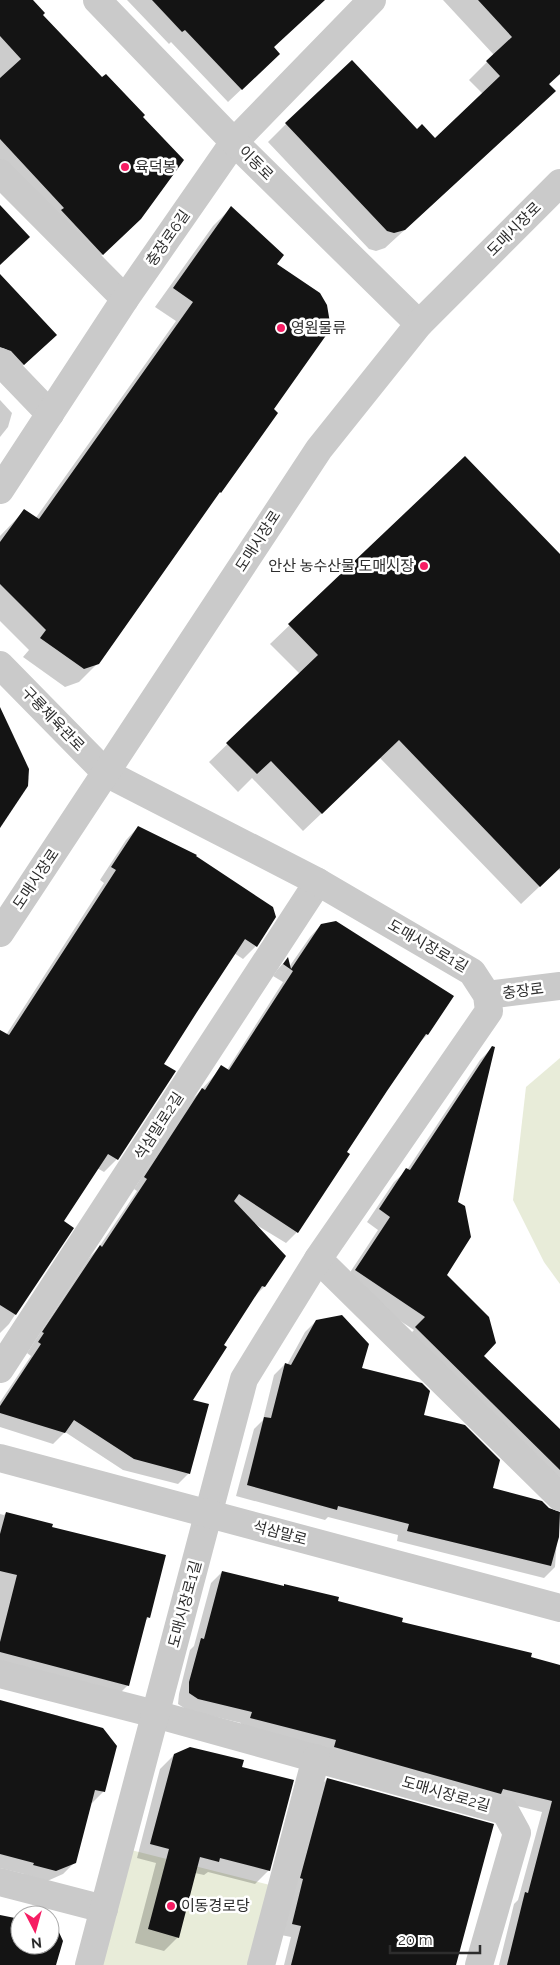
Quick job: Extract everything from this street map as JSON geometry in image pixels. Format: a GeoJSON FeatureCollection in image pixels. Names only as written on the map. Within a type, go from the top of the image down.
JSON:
{"type":"FeatureCollection","features":[{"type":"Feature","properties":{"kind":"street","name":"이동로"},"geometry":{"type":"LineString","coordinates":[[97,0],[234,142],[419,324]]}},
{"type":"Feature","properties":{"kind":"street","name":"충장로6길"},"geometry":{"type":"LineString","coordinates":[[0,490],[125,299],[234,142],[364,3]]}},
{"type":"Feature","properties":{"kind":"street"},"geometry":{"type":"LineString","coordinates":[[0,173],[125,299]]}},
{"type":"Feature","properties":{"kind":"street","name":"도매시장로"},"geometry":{"type":"LineString","coordinates":[[0,932],[319,449],[419,324],[560,183]]}},
{"type":"Feature","properties":{"kind":"street"},"geometry":{"type":"LineString","coordinates":[[0,362],[50,414]]}},
{"type":"Feature","properties":{"kind":"street","name":"구룡체육관로"},"geometry":{"type":"LineString","coordinates":[[0,665],[106,773]]}},
{"type":"Feature","properties":{"kind":"street","name":"도매시장로1길"},"geometry":{"type":"LineString","coordinates":[[89,1965],[244,1379],[318,1259],[489,1011],[486,995],[472,972],[318,882],[106,773]]}},
{"type":"Feature","properties":{"kind":"street","name":"석삼말로2길"},"geometry":{"type":"LineString","coordinates":[[0,1369],[318,882]]}},
{"type":"Feature","properties":{"kind":"street","name":"충장로"},"geometry":{"type":"LineString","coordinates":[[486,995],[560,986]]}},
{"type":"Feature","properties":{"kind":"street"},"geometry":{"type":"LineString","coordinates":[[318,1259],[560,1497]]}},
{"type":"Feature","properties":{"kind":"street","name":"석삼말로"},"geometry":{"type":"LineString","coordinates":[[0,1458],[560,1608]]}},
{"type":"Feature","properties":{"kind":"street","name":"도매시장로2길"},"geometry":{"type":"LineString","coordinates":[[0,1674],[155,1714],[505,1811],[517,1833],[479,1965]]}},
{"type":"Feature","properties":{"kind":"street"},"geometry":{"type":"LineString","coordinates":[[261,1965],[316,1758]]}},
{"type":"Feature","properties":{"kind":"street"},"geometry":{"type":"LineString","coordinates":[[0,1882],[104,1910]]}},
{"type":"Feature","properties":{"kind":"green space"},"geometry":{"type":"Polygon","coordinates":[[[560,1058],[560,1284],[544,1262],[513,1200],[526,1087],[560,1058]]]}},
{"type":"Feature","properties":{"kind":"green space"},"geometry":{"type":"Polygon","coordinates":[[[131,1850],[270,1885],[250,1965],[101,1965],[131,1850]]]}},
{"type":"Feature","properties":{"kind":"building"},"geometry":{"type":"Polygon","coordinates":[[[0,0],[33,0],[45,13],[43,15],[102,77],[106,74],[184,160],[141,219],[103,255],[61,210],[64,208],[0,139],[0,78],[21,59],[0,36],[0,0]]]}},
{"type":"Feature","properties":{"kind":"building"},"geometry":{"type":"Polygon","coordinates":[[[152,0],[325,0],[274,47],[280,54],[242,90],[185,30],[182,32],[152,0]]]}},
{"type":"Feature","properties":{"kind":"building"},"geometry":{"type":"Polygon","coordinates":[[[478,0],[560,0],[560,74],[549,84],[556,91],[405,230],[394,233],[387,231],[285,123],[352,60],[417,129],[422,124],[435,138],[500,76],[486,61],[512,37],[478,0]]]}},
{"type":"Feature","properties":{"kind":"building"},"geometry":{"type":"Polygon","coordinates":[[[0,205],[30,237],[0,265],[0,205]]]}},
{"type":"Feature","properties":{"kind":"building"},"geometry":{"type":"Polygon","coordinates":[[[231,206],[284,255],[277,264],[320,293],[327,305],[330,323],[327,334],[274,409],[278,413],[99,664],[84,669],[40,638],[46,630],[0,584],[0,542],[24,509],[39,519],[193,302],[173,288],[231,206]]]}},
{"type":"Feature","properties":{"kind":"building"},"geometry":{"type":"Polygon","coordinates":[[[0,274],[57,335],[24,365],[11,351],[0,347],[0,274]]]}},
{"type":"Feature","properties":{"kind":"building"},"geometry":{"type":"Polygon","coordinates":[[[465,456],[560,554],[560,868],[540,887],[399,740],[322,814],[271,761],[257,774],[226,743],[318,655],[288,624],[465,456]]]}},
{"type":"Feature","properties":{"kind":"building"},"geometry":{"type":"Polygon","coordinates":[[[0,707],[29,769],[28,786],[0,828],[0,707]]]}},
{"type":"Feature","properties":{"kind":"building"},"geometry":{"type":"Polygon","coordinates":[[[138,826],[197,855],[273,907],[276,917],[257,947],[245,939],[197,1012],[164,1064],[176,1071],[118,1160],[108,1154],[64,1221],[74,1228],[16,1315],[0,1305],[0,1030],[9,1035],[116,870],[111,867],[138,826]]]}},
{"type":"Feature","properties":{"kind":"building"},"geometry":{"type":"Polygon","coordinates":[[[336,921],[454,996],[387,1091],[347,1152],[350,1154],[298,1233],[239,1194],[234,1201],[286,1256],[265,1287],[262,1286],[224,1345],[227,1347],[193,1400],[209,1404],[190,1474],[134,1459],[74,1420],[65,1433],[0,1413],[0,1406],[41,1344],[38,1342],[44,1333],[42,1332],[147,1179],[144,1177],[202,1088],[205,1090],[221,1065],[229,1070],[293,971],[283,964],[288,957],[291,969],[321,924],[336,921]]]}},
{"type":"Feature","properties":{"kind":"building"},"geometry":{"type":"Polygon","coordinates":[[[492,1046],[495,1047],[458,1202],[465,1206],[471,1237],[447,1275],[489,1317],[496,1343],[484,1356],[560,1429],[560,1470],[415,1327],[425,1317],[355,1270],[390,1217],[379,1209],[406,1168],[410,1170],[492,1046]]]}},
{"type":"Feature","properties":{"kind":"building"},"geometry":{"type":"Polygon","coordinates":[[[342,1315],[369,1344],[362,1368],[422,1383],[430,1391],[424,1415],[465,1425],[500,1460],[493,1488],[542,1501],[549,1508],[560,1512],[559,1537],[551,1566],[407,1531],[409,1524],[338,1506],[337,1510],[247,1485],[264,1417],[271,1418],[285,1363],[291,1365],[316,1320],[342,1315]]]}},
{"type":"Feature","properties":{"kind":"building"},"geometry":{"type":"Polygon","coordinates":[[[6,1512],[53,1524],[52,1527],[166,1555],[150,1618],[147,1617],[129,1686],[0,1652],[0,1642],[17,1575],[0,1571],[0,1534],[6,1512]]]}},
{"type":"Feature","properties":{"kind":"building"},"geometry":{"type":"Polygon","coordinates":[[[222,1571],[339,1597],[338,1601],[403,1618],[402,1622],[532,1653],[531,1657],[560,1665],[560,1965],[507,1965],[525,1892],[528,1893],[552,1801],[503,1789],[501,1794],[334,1747],[336,1740],[250,1718],[252,1712],[198,1699],[189,1693],[189,1682],[201,1638],[204,1639],[222,1571]]]}},
{"type":"Feature","properties":{"kind":"building"},"geometry":{"type":"Polygon","coordinates":[[[0,1700],[103,1728],[117,1746],[105,1792],[95,1790],[76,1863],[56,1871],[0,1854],[0,1700]]]}},
{"type":"Feature","properties":{"kind":"building"},"geometry":{"type":"Polygon","coordinates":[[[190,1747],[244,1760],[242,1767],[294,1780],[270,1871],[220,1858],[219,1862],[200,1857],[179,1938],[148,1929],[169,1849],[150,1844],[174,1754],[190,1747]]]}},
{"type":"Feature","properties":{"kind":"building"},"geometry":{"type":"Polygon","coordinates":[[[327,1778],[494,1824],[456,1965],[291,1965],[301,1926],[292,1924],[303,1879],[300,1878],[327,1778]]]}},
{"type":"Feature","properties":{"kind":"building"},"geometry":{"type":"Polygon","coordinates":[[[0,1915],[10,1917],[10,1955],[59,1955],[56,1965],[0,1965],[0,1915]]]}},
{"type":"Feature","properties":{"kind":"building"},"geometry":{"type":"Polygon","coordinates":[[[60,1934],[63,1941],[60,1951],[60,1934]]]}},
{"type":"Feature","properties":{"kind":"place","name":"육덕봉"},"geometry":{"type":"Point","coordinates":[125,167]}},
{"type":"Feature","properties":{"kind":"place","name":"영원물류"},"geometry":{"type":"Point","coordinates":[281,328]}},
{"type":"Feature","properties":{"kind":"place","name":"안산 농수산물 도매시장"},"geometry":{"type":"Point","coordinates":[424,566]}},
{"type":"Feature","properties":{"kind":"place","name":"이동경로당"},"geometry":{"type":"Point","coordinates":[171,1906]}}]}
